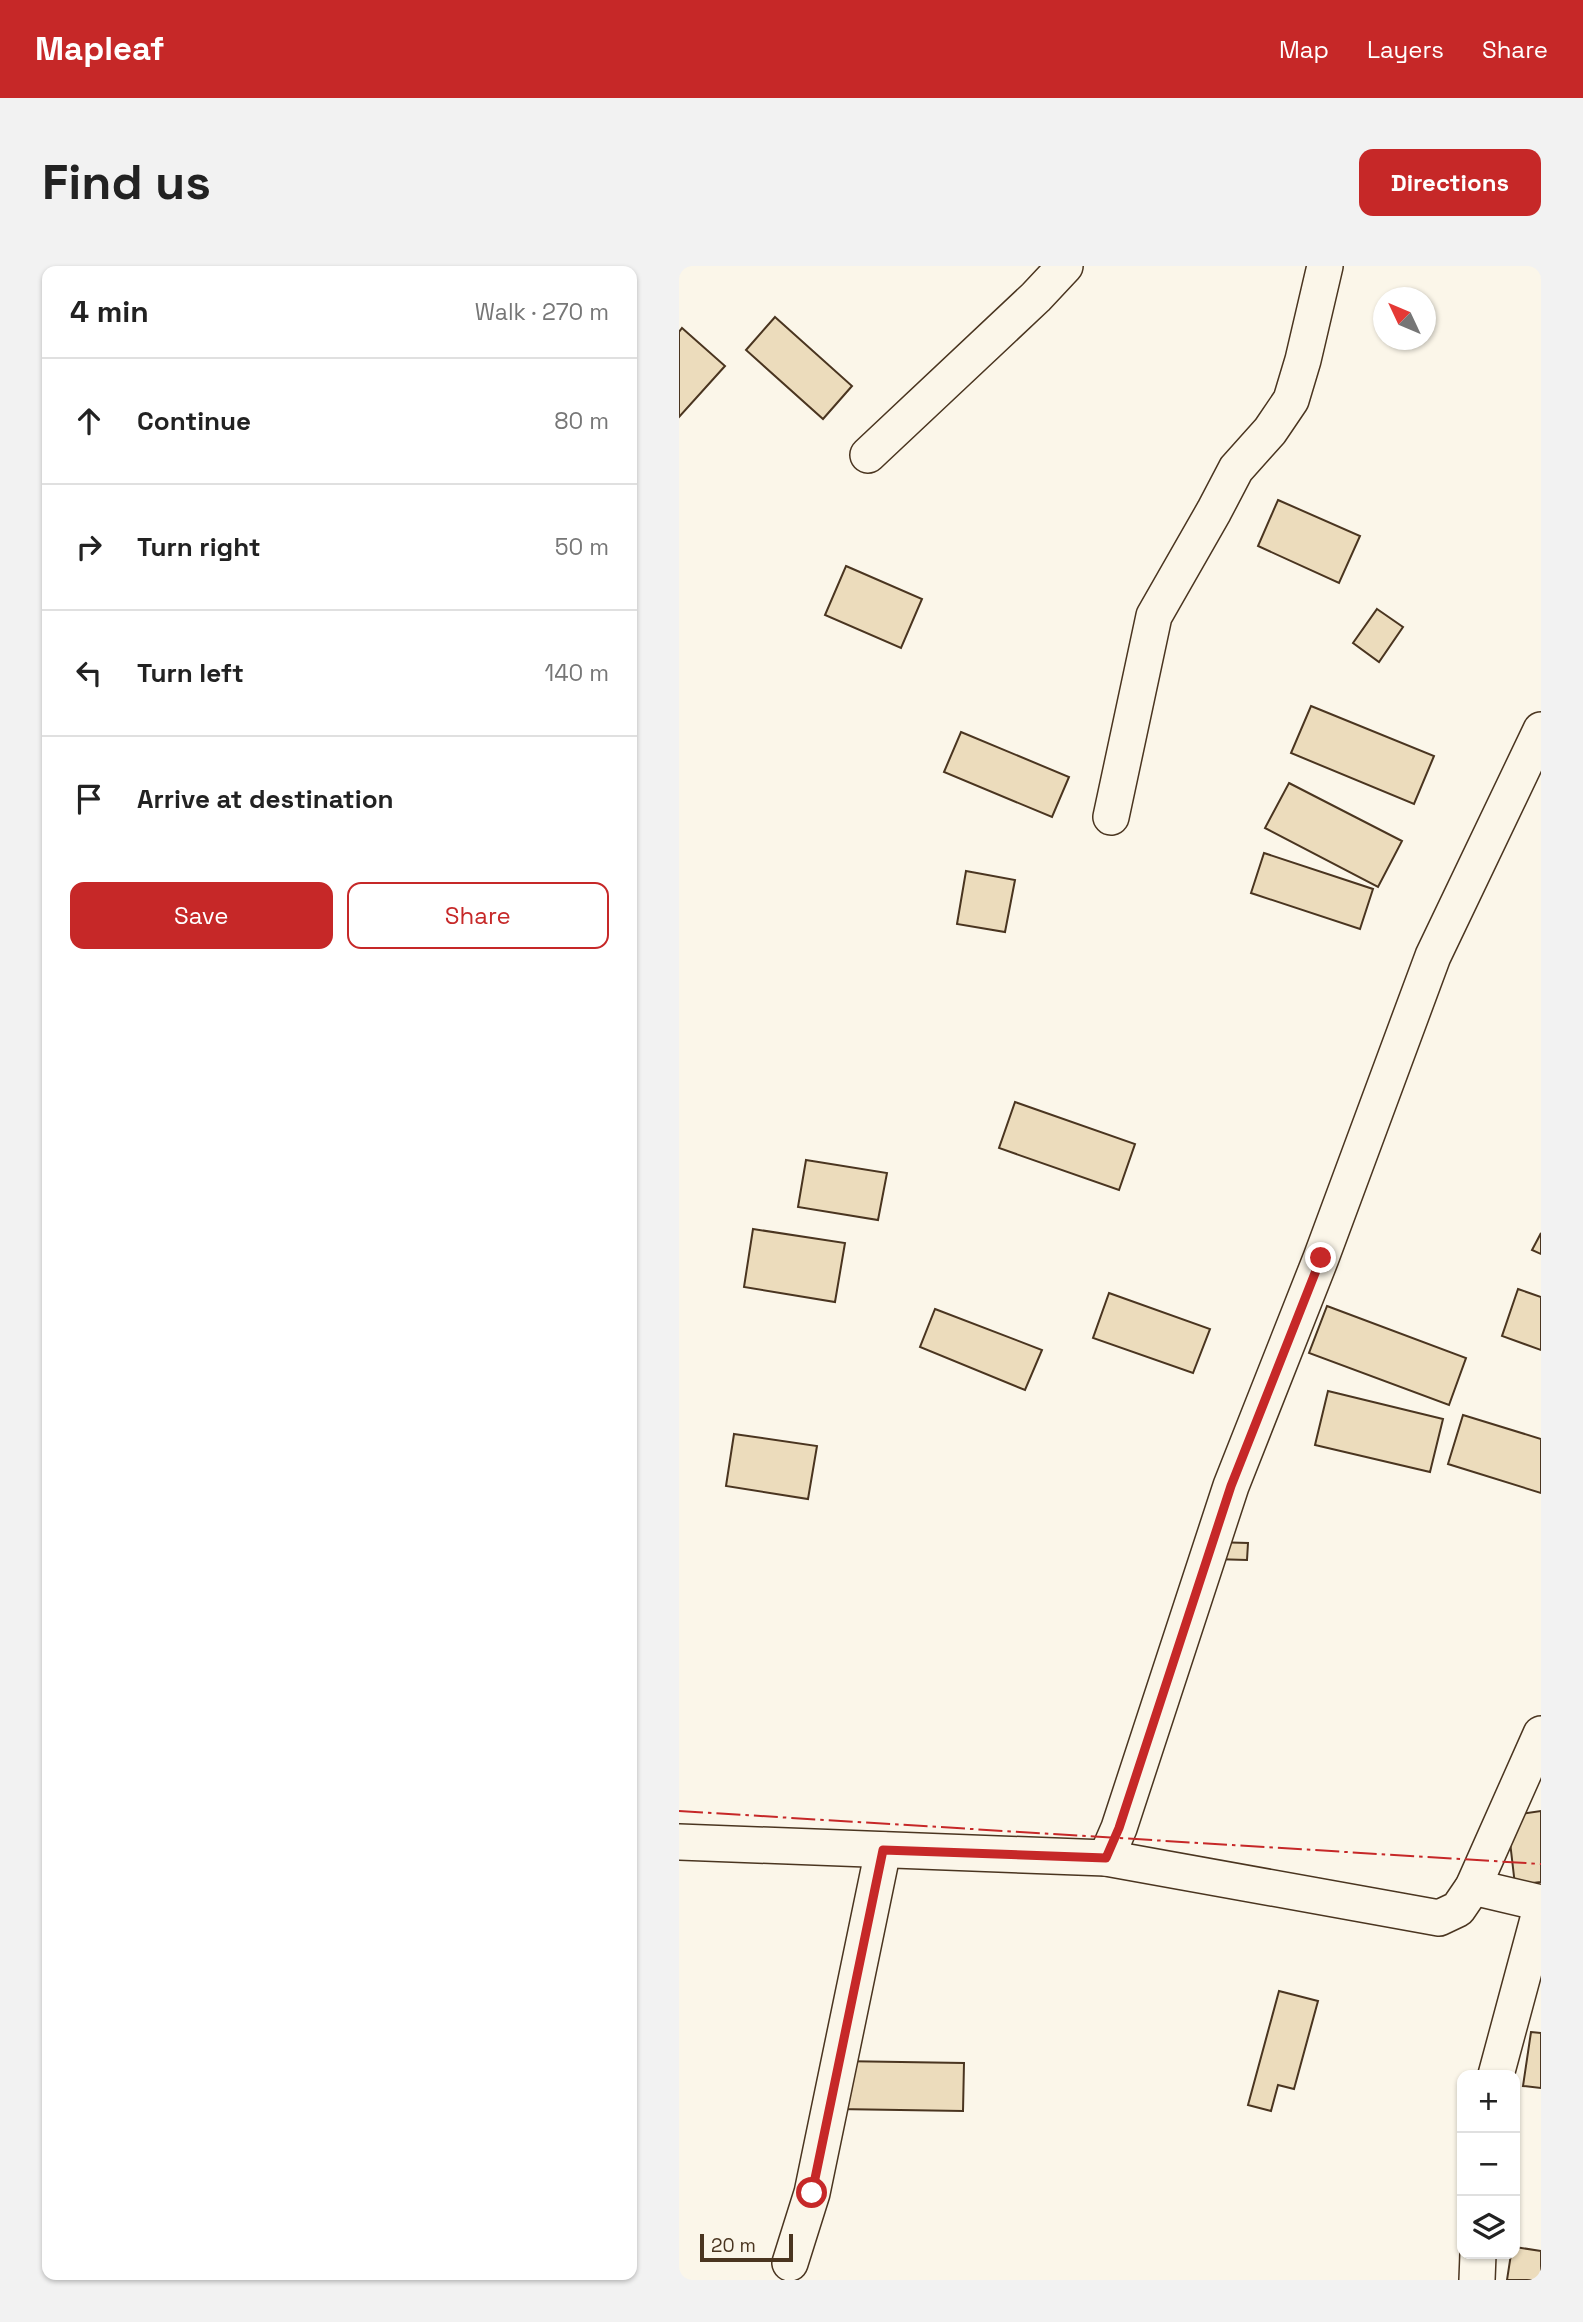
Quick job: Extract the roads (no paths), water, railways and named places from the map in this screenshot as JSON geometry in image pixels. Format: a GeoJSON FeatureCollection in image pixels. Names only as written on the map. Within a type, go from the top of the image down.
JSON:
{"type":"FeatureCollection","features":[{"type":"Feature","properties":{"kind":"street"},"geometry":{"type":"LineString","coordinates":[[868,455],[1036,297],[1065,266]]}},
{"type":"Feature","properties":{"kind":"street"},"geometry":{"type":"LineString","coordinates":[[1111,817],[1154,616],[1215,511],[1236,469],[1270,431],[1291,400],[1325,266]]}},
{"type":"Feature","properties":{"kind":"street"},"geometry":{"type":"LineString","coordinates":[[1106,1858],[1119,1828],[1231,1486],[1321,1258],[1433,956],[1541,730]]}},
{"type":"Feature","properties":{"kind":"street"},"geometry":{"type":"LineString","coordinates":[[679,1842],[1106,1858],[1439,1918],[1458,1909],[1473,1887],[1541,1734]]}},
{"type":"Feature","properties":{"kind":"street"},"geometry":{"type":"LineString","coordinates":[[790,2263],[812,2193],[883,1850]]}},
{"type":"Feature","properties":{"kind":"street"},"geometry":{"type":"LineString","coordinates":[[1473,1887],[1541,1906],[1497,2070]]}},
{"type":"Feature","properties":{"kind":"street"},"geometry":{"type":"LineString","coordinates":[[1477,2280],[1478,2259]]}}]}
